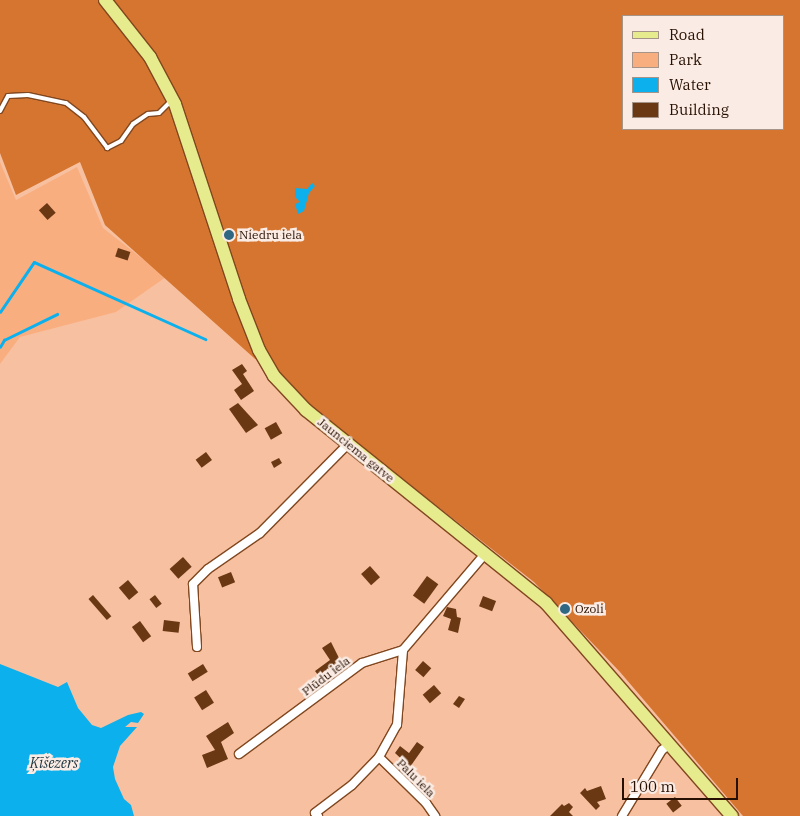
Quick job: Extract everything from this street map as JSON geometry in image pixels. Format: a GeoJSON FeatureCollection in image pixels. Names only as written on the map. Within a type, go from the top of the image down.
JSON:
{"type":"FeatureCollection","features":[{"type":"Feature","properties":{"kind":"main road","name":"Jaunciema gatve"},"geometry":{"type":"LineString","coordinates":[[106,0],[150,57],[173,100],[239,299],[259,350],[291,394],[348,444],[559,616],[732,816]]}},
{"type":"Feature","properties":{"kind":"street"},"geometry":{"type":"LineString","coordinates":[[197,647],[193,584],[208,569],[260,533],[348,444]]}},
{"type":"Feature","properties":{"kind":"street"},"geometry":{"type":"LineString","coordinates":[[318,816],[315,813],[352,785],[379,757],[397,725],[403,650],[485,554]]}},
{"type":"Feature","properties":{"kind":"street","name":"Plūdu iela"},"geometry":{"type":"LineString","coordinates":[[239,754],[362,663],[403,650]]}},
{"type":"Feature","properties":{"kind":"street"},"geometry":{"type":"LineString","coordinates":[[622,816],[662,750],[670,744]]}},
{"type":"Feature","properties":{"kind":"street","name":"Palu iela"},"geometry":{"type":"LineString","coordinates":[[379,757],[426,803],[435,816]]}},
{"type":"Feature","properties":{"kind":"lane"},"geometry":{"type":"LineString","coordinates":[[0,112],[8,96],[28,95],[66,103],[84,117],[107,148],[121,141],[133,124],[148,114],[159,113],[173,100]]}},
{"type":"Feature","properties":{"kind":"green space"},"geometry":{"type":"Polygon","coordinates":[[[0,162],[16,200],[77,167],[103,228],[166,277],[116,312],[20,337],[0,364],[0,162]]]}},
{"type":"Feature","properties":{"kind":"shaded area"},"geometry":{"type":"Polygon","coordinates":[[[0,0],[800,0],[800,816],[743,816],[620,672],[534,582],[299,398],[105,225],[80,162],[16,195],[0,153],[0,0]]]}},
{"type":"Feature","properties":{"kind":"water"},"geometry":{"type":"Polygon","coordinates":[[[312,183],[315,186],[309,193],[304,211],[298,214],[295,204],[300,202],[295,197],[295,188],[307,189],[312,183]]]}},
{"type":"Feature","properties":{"kind":"water","name":"Ķīšezers"},"geometry":{"type":"Polygon","coordinates":[[[0,664],[58,687],[67,682],[78,708],[92,725],[101,728],[128,715],[141,712],[144,714],[138,723],[131,722],[125,727],[137,727],[120,746],[113,767],[115,779],[124,799],[131,805],[134,816],[0,816],[0,664]]]}},
{"type":"Feature","properties":{"kind":"building"},"geometry":{"type":"Polygon","coordinates":[[[47,203],[56,213],[48,220],[39,210],[47,203]]]}},
{"type":"Feature","properties":{"kind":"building"},"geometry":{"type":"Polygon","coordinates":[[[118,248],[130,252],[128,261],[115,257],[118,248]]]}},
{"type":"Feature","properties":{"kind":"building"},"geometry":{"type":"Polygon","coordinates":[[[242,364],[247,371],[243,374],[254,391],[241,400],[234,390],[242,384],[232,370],[242,364]]]}},
{"type":"Feature","properties":{"kind":"building"},"geometry":{"type":"Polygon","coordinates":[[[238,403],[258,425],[246,433],[229,409],[238,403]]]}},
{"type":"Feature","properties":{"kind":"building"},"geometry":{"type":"Polygon","coordinates":[[[276,422],[282,433],[271,440],[265,428],[276,422]]]}},
{"type":"Feature","properties":{"kind":"building"},"geometry":{"type":"Polygon","coordinates":[[[206,452],[212,460],[202,468],[196,460],[206,452]]]}},
{"type":"Feature","properties":{"kind":"building"},"geometry":{"type":"Polygon","coordinates":[[[279,458],[282,463],[274,468],[271,462],[279,458]]]}},
{"type":"Feature","properties":{"kind":"building"},"geometry":{"type":"Polygon","coordinates":[[[183,557],[192,567],[178,579],[170,569],[183,557]]]}},
{"type":"Feature","properties":{"kind":"building"},"geometry":{"type":"Polygon","coordinates":[[[370,566],[380,577],[371,585],[361,574],[370,566]]]}},
{"type":"Feature","properties":{"kind":"building"},"geometry":{"type":"Polygon","coordinates":[[[231,572],[235,582],[222,587],[218,577],[231,572]]]}},
{"type":"Feature","properties":{"kind":"building"},"geometry":{"type":"Polygon","coordinates":[[[427,576],[438,584],[424,604],[413,595],[427,576]]]}},
{"type":"Feature","properties":{"kind":"building"},"geometry":{"type":"Polygon","coordinates":[[[128,580],[138,592],[129,600],[119,588],[128,580]]]}},
{"type":"Feature","properties":{"kind":"building"},"geometry":{"type":"Polygon","coordinates":[[[93,595],[111,616],[107,620],[88,599],[93,595]]]}},
{"type":"Feature","properties":{"kind":"building"},"geometry":{"type":"Polygon","coordinates":[[[155,595],[162,604],[156,608],[149,599],[155,595]]]}},
{"type":"Feature","properties":{"kind":"building"},"geometry":{"type":"Polygon","coordinates":[[[483,596],[496,601],[492,611],[479,606],[483,596]]]}},
{"type":"Feature","properties":{"kind":"building"},"geometry":{"type":"Polygon","coordinates":[[[447,607],[456,609],[457,617],[461,618],[458,633],[448,630],[451,619],[443,616],[447,607]]]}},
{"type":"Feature","properties":{"kind":"building"},"geometry":{"type":"Polygon","coordinates":[[[164,620],[180,622],[179,633],[163,631],[164,620]]]}},
{"type":"Feature","properties":{"kind":"building"},"geometry":{"type":"Polygon","coordinates":[[[140,621],[151,636],[143,642],[132,627],[140,621]]]}},
{"type":"Feature","properties":{"kind":"building"},"geometry":{"type":"Polygon","coordinates":[[[331,642],[342,664],[321,679],[315,671],[330,660],[322,648],[331,642]]]}},
{"type":"Feature","properties":{"kind":"building"},"geometry":{"type":"Polygon","coordinates":[[[423,661],[431,668],[423,677],[415,670],[423,661]]]}},
{"type":"Feature","properties":{"kind":"building"},"geometry":{"type":"Polygon","coordinates":[[[203,664],[208,672],[193,681],[188,674],[203,664]]]}},
{"type":"Feature","properties":{"kind":"building"},"geometry":{"type":"Polygon","coordinates":[[[434,685],[441,693],[430,703],[423,695],[434,685]]]}},
{"type":"Feature","properties":{"kind":"building"},"geometry":{"type":"Polygon","coordinates":[[[206,690],[214,703],[202,710],[194,697],[206,690]]]}},
{"type":"Feature","properties":{"kind":"building"},"geometry":{"type":"Polygon","coordinates":[[[459,696],[465,699],[459,708],[453,704],[459,696]]]}},
{"type":"Feature","properties":{"kind":"building"},"geometry":{"type":"Polygon","coordinates":[[[228,722],[234,733],[221,742],[228,759],[207,768],[202,755],[215,750],[206,736],[228,722]]]}},
{"type":"Feature","properties":{"kind":"building"},"geometry":{"type":"Polygon","coordinates":[[[417,742],[424,747],[410,767],[395,753],[400,746],[409,753],[417,742]]]}},
{"type":"Feature","properties":{"kind":"building"},"geometry":{"type":"Polygon","coordinates":[[[601,786],[606,799],[597,802],[600,806],[596,810],[580,793],[585,788],[587,791],[601,786]]]}},
{"type":"Feature","properties":{"kind":"building"},"geometry":{"type":"Polygon","coordinates":[[[675,797],[682,806],[673,812],[666,804],[675,797]]]}},
{"type":"Feature","properties":{"kind":"building"},"geometry":{"type":"Polygon","coordinates":[[[569,803],[573,807],[569,812],[573,816],[550,816],[562,804],[564,806],[569,803]]]}},
{"type":"Feature","properties":{"kind":"waterway"},"geometry":{"type":"LineString","coordinates":[[0,312],[34,262],[205,339]]}},
{"type":"Feature","properties":{"kind":"waterway"},"geometry":{"type":"LineString","coordinates":[[0,347],[4,340],[57,314]]}},
{"type":"Feature","properties":{"kind":"place","name":"Niedru iela"},"geometry":{"type":"Point","coordinates":[229,235]}},
{"type":"Feature","properties":{"kind":"place","name":"Ozoli"},"geometry":{"type":"Point","coordinates":[565,609]}}]}
